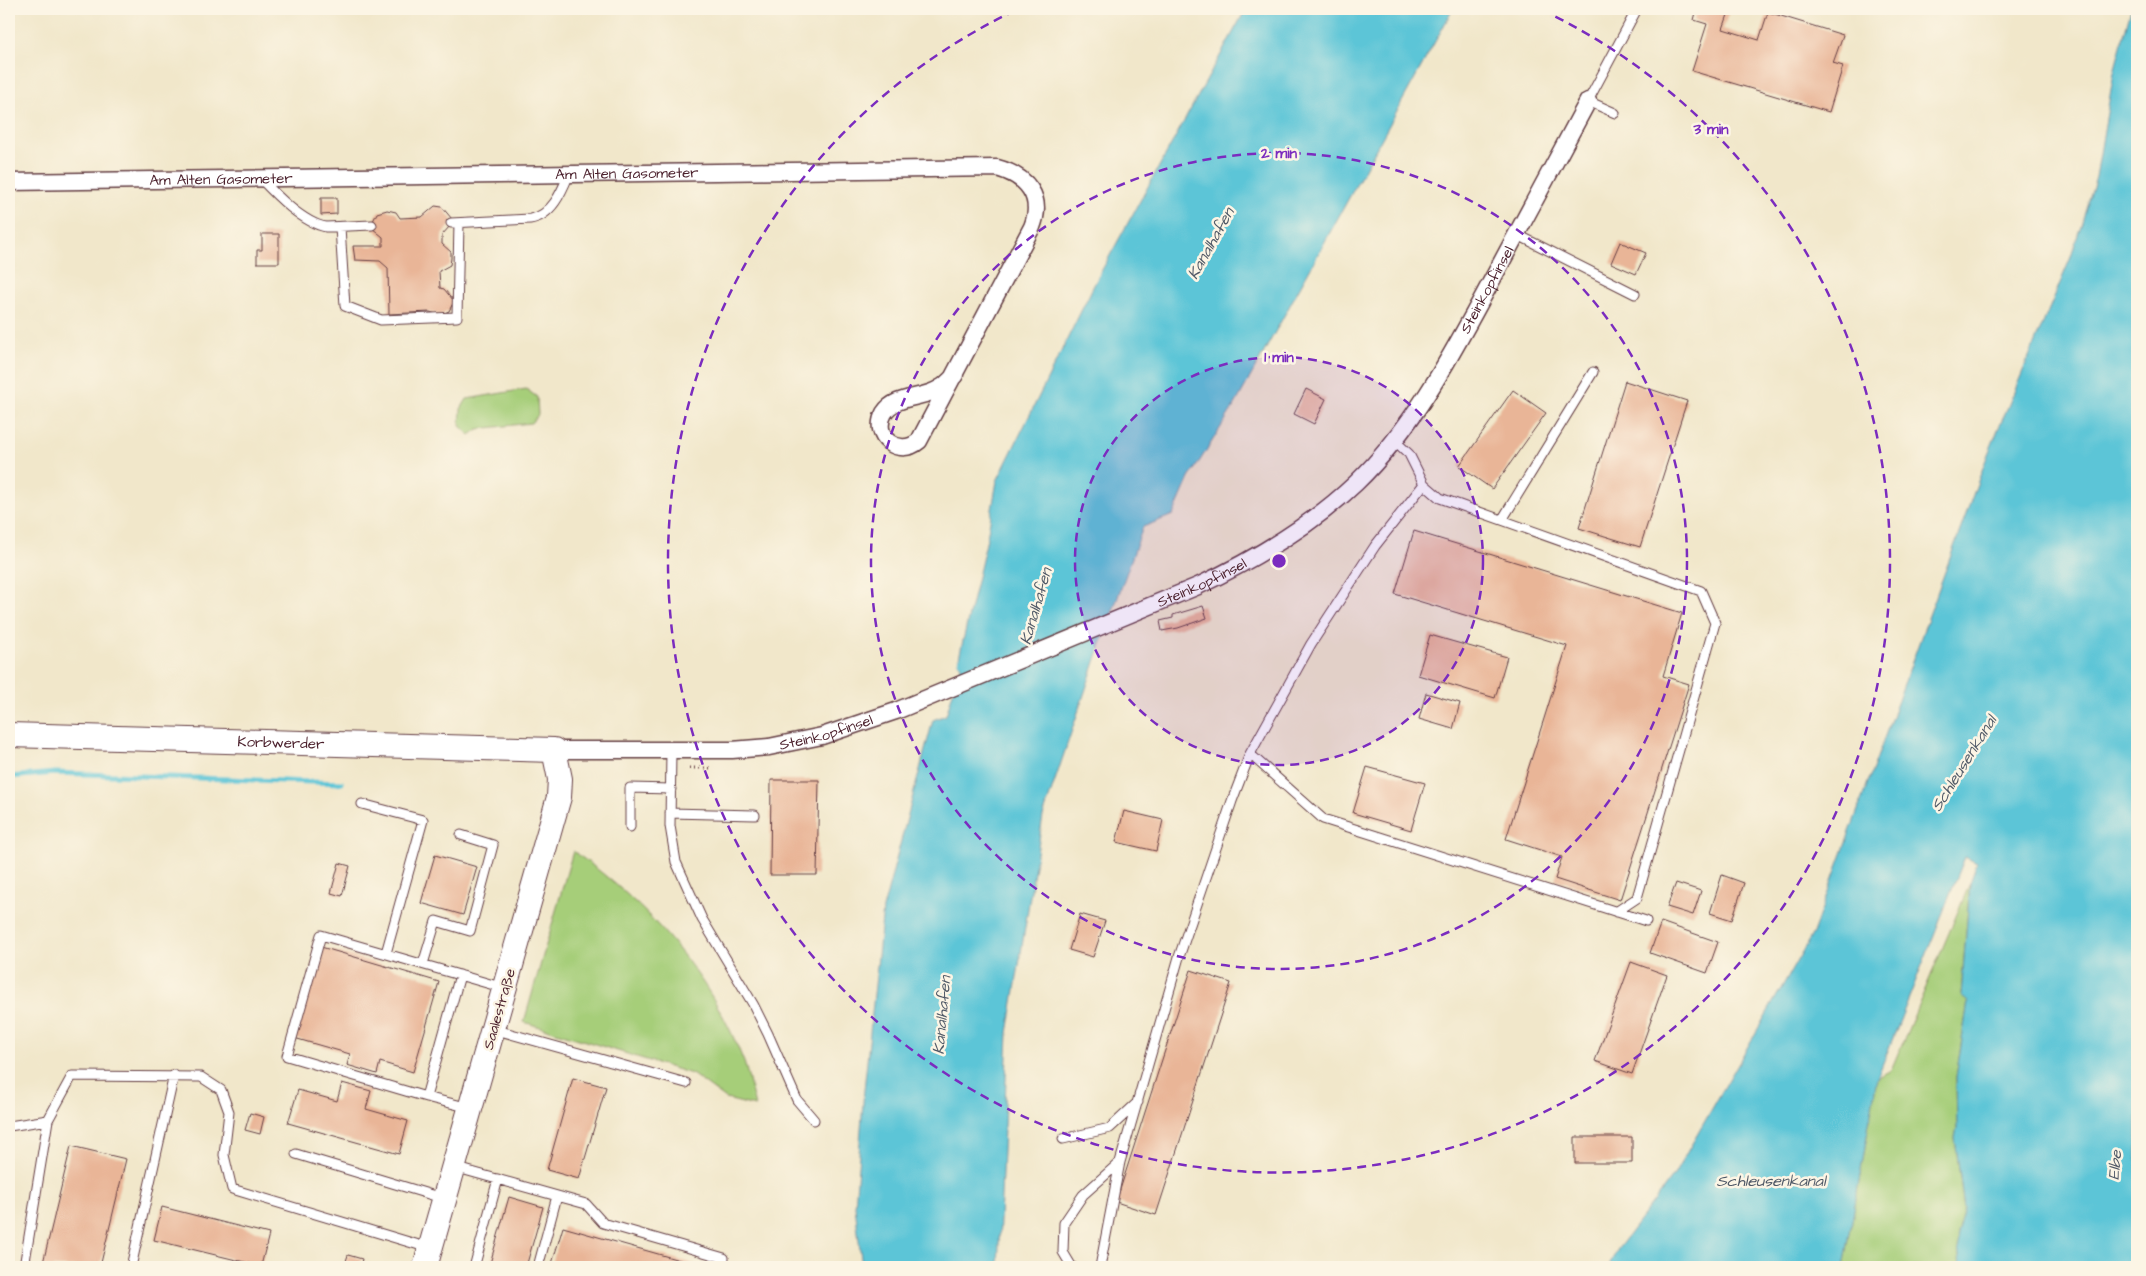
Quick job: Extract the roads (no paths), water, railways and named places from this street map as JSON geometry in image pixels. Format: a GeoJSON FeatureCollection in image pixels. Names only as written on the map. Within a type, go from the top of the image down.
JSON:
{"type":"FeatureCollection","features":[{"type":"Feature","properties":{"kind":"main road","name":"Korbwerder"},"geometry":{"type":"LineString","coordinates":[[9,735],[554,750]]}},
{"type":"Feature","properties":{"kind":"main road","name":"Saalestraße"},"geometry":{"type":"LineString","coordinates":[[428,1258],[559,797],[560,779],[554,750]]}},
{"type":"Feature","properties":{"kind":"street","name":"Steinkopfinsel"},"geometry":{"type":"LineString","coordinates":[[554,750],[732,750],[787,744],[840,731],[896,711],[1198,586],[1242,565],[1279,544],[1348,490],[1395,441],[1450,357],[1588,101]]}},
{"type":"Feature","properties":{"kind":"street","name":"Am Alten Gasometer"},"geometry":{"type":"LineString","coordinates":[[9,182],[988,167],[1013,173],[1031,190],[1036,199],[1035,220],[955,375],[919,441],[914,446],[901,448],[894,446],[884,439],[881,425],[888,408],[897,402],[940,388],[955,375]]}},
{"type":"Feature","properties":{"kind":"lane","name":"Steinkopfinsel"},"geometry":{"type":"LineString","coordinates":[[1588,101],[1637,9]]}},
{"type":"Feature","properties":{"kind":"lane"},"geometry":{"type":"LineString","coordinates":[[1588,101],[1614,114]]}},
{"type":"Feature","properties":{"kind":"lane"},"geometry":{"type":"LineString","coordinates":[[340,226],[345,306],[381,320],[457,317],[455,223],[539,217],[555,201],[569,174]]}},
{"type":"Feature","properties":{"kind":"lane"},"geometry":{"type":"LineString","coordinates":[[260,178],[292,209],[316,224],[326,227],[372,225]]}},
{"type":"Feature","properties":{"kind":"lane"},"geometry":{"type":"LineString","coordinates":[[1516,234],[1636,294]]}},
{"type":"Feature","properties":{"kind":"lane"},"geometry":{"type":"LineString","coordinates":[[1502,520],[1593,372]]}},
{"type":"Feature","properties":{"kind":"lane"},"geometry":{"type":"LineString","coordinates":[[1395,441],[1409,454],[1424,484],[1440,498],[1701,591],[1715,623],[1636,898],[1616,912]]}},
{"type":"Feature","properties":{"kind":"lane"},"geometry":{"type":"LineString","coordinates":[[1100,1267],[1120,1162],[1179,957],[1250,754],[1317,636],[1375,546],[1424,484]]}},
{"type":"Feature","properties":{"kind":"lane"},"geometry":{"type":"LineString","coordinates":[[670,751],[670,813],[673,850],[688,891],[702,919],[753,1004],[776,1050],[797,1100],[814,1120]]}},
{"type":"Feature","properties":{"kind":"lane"},"geometry":{"type":"LineString","coordinates":[[1250,754],[1323,819],[1646,921]]}},
{"type":"Feature","properties":{"kind":"lane"},"geometry":{"type":"LineString","coordinates":[[630,827],[630,788],[671,789]]}},
{"type":"Feature","properties":{"kind":"lane"},"geometry":{"type":"LineString","coordinates":[[362,804],[423,820],[386,953]]}},
{"type":"Feature","properties":{"kind":"lane"},"geometry":{"type":"LineString","coordinates":[[670,813],[755,815]]}},
{"type":"Feature","properties":{"kind":"lane"},"geometry":{"type":"LineString","coordinates":[[422,964],[436,921],[470,931],[493,845],[461,835]]}},
{"type":"Feature","properties":{"kind":"lane"},"geometry":{"type":"LineString","coordinates":[[471,1108],[426,1097],[287,1056],[321,935],[504,988]]}},
{"type":"Feature","properties":{"kind":"lane"},"geometry":{"type":"LineString","coordinates":[[426,1097],[460,975]]}},
{"type":"Feature","properties":{"kind":"lane"},"geometry":{"type":"LineString","coordinates":[[493,1029],[686,1083]]}},
{"type":"Feature","properties":{"kind":"lane"},"geometry":{"type":"LineString","coordinates":[[132,1267],[174,1075]]}},
{"type":"Feature","properties":{"kind":"lane"},"geometry":{"type":"LineString","coordinates":[[24,1267],[48,1120],[72,1076],[174,1075],[201,1077],[221,1090],[229,1112],[224,1155],[232,1189],[428,1258]]}},
{"type":"Feature","properties":{"kind":"lane"},"geometry":{"type":"LineString","coordinates":[[1063,1139],[1110,1128],[1139,1101]]}},
{"type":"Feature","properties":{"kind":"lane"},"geometry":{"type":"LineString","coordinates":[[9,1126],[48,1120]]}},
{"type":"Feature","properties":{"kind":"lane"},"geometry":{"type":"LineString","coordinates":[[296,1154],[445,1199]]}},
{"type":"Feature","properties":{"kind":"lane"},"geometry":{"type":"LineString","coordinates":[[1072,1267],[1063,1252],[1064,1223],[1083,1195],[1120,1162]]}},
{"type":"Feature","properties":{"kind":"lane"},"geometry":{"type":"LineString","coordinates":[[454,1167],[586,1204],[602,1223],[724,1258]]}},
{"type":"Feature","properties":{"kind":"lane"},"geometry":{"type":"LineString","coordinates":[[475,1264],[498,1179]]}},
{"type":"Feature","properties":{"kind":"lane"},"geometry":{"type":"LineString","coordinates":[[538,1267],[557,1196]]}},
{"type":"Feature","properties":{"kind":"water","name":"Kanalhafen"},"geometry":{"type":"Polygon","coordinates":[[[1246,9],[1453,9],[1236,403],[1189,478],[1173,515],[1143,527],[1043,816],[1008,1033],[998,1267],[862,1267],[855,1206],[864,1090],[883,909],[933,720],[946,715],[961,666],[958,662],[986,543],[997,481],[1097,279],[1246,9]]]}},
{"type":"Feature","properties":{"kind":"water"},"geometry":{"type":"Polygon","coordinates":[[[2131,9],[2137,9],[2137,1267],[1960,1267],[1957,1233],[1964,1208],[1955,1138],[1957,1129],[1956,1077],[1968,1002],[1961,996],[1970,883],[1977,863],[1965,857],[1877,1078],[1844,1267],[1608,1267],[1618,1249],[1674,1175],[1813,933],[1988,454],[2071,257],[2096,177],[2114,72],[2131,9]]]}},
{"type":"Feature","properties":{"kind":"waterway"},"geometry":{"type":"LineString","coordinates":[[9,777],[55,773],[342,783]]}},
{"type":"Feature","properties":{"kind":"water label","name":"Schleusenkanal"},"geometry":{"type":"Point","coordinates":[1963,763]}},
{"type":"Feature","properties":{"kind":"water label","name":"Elbe"},"geometry":{"type":"Point","coordinates":[2114,1165]}},
{"type":"Feature","properties":{"kind":"water label","name":"Schleusenkanal"},"geometry":{"type":"Point","coordinates":[1771,1180]}}]}
